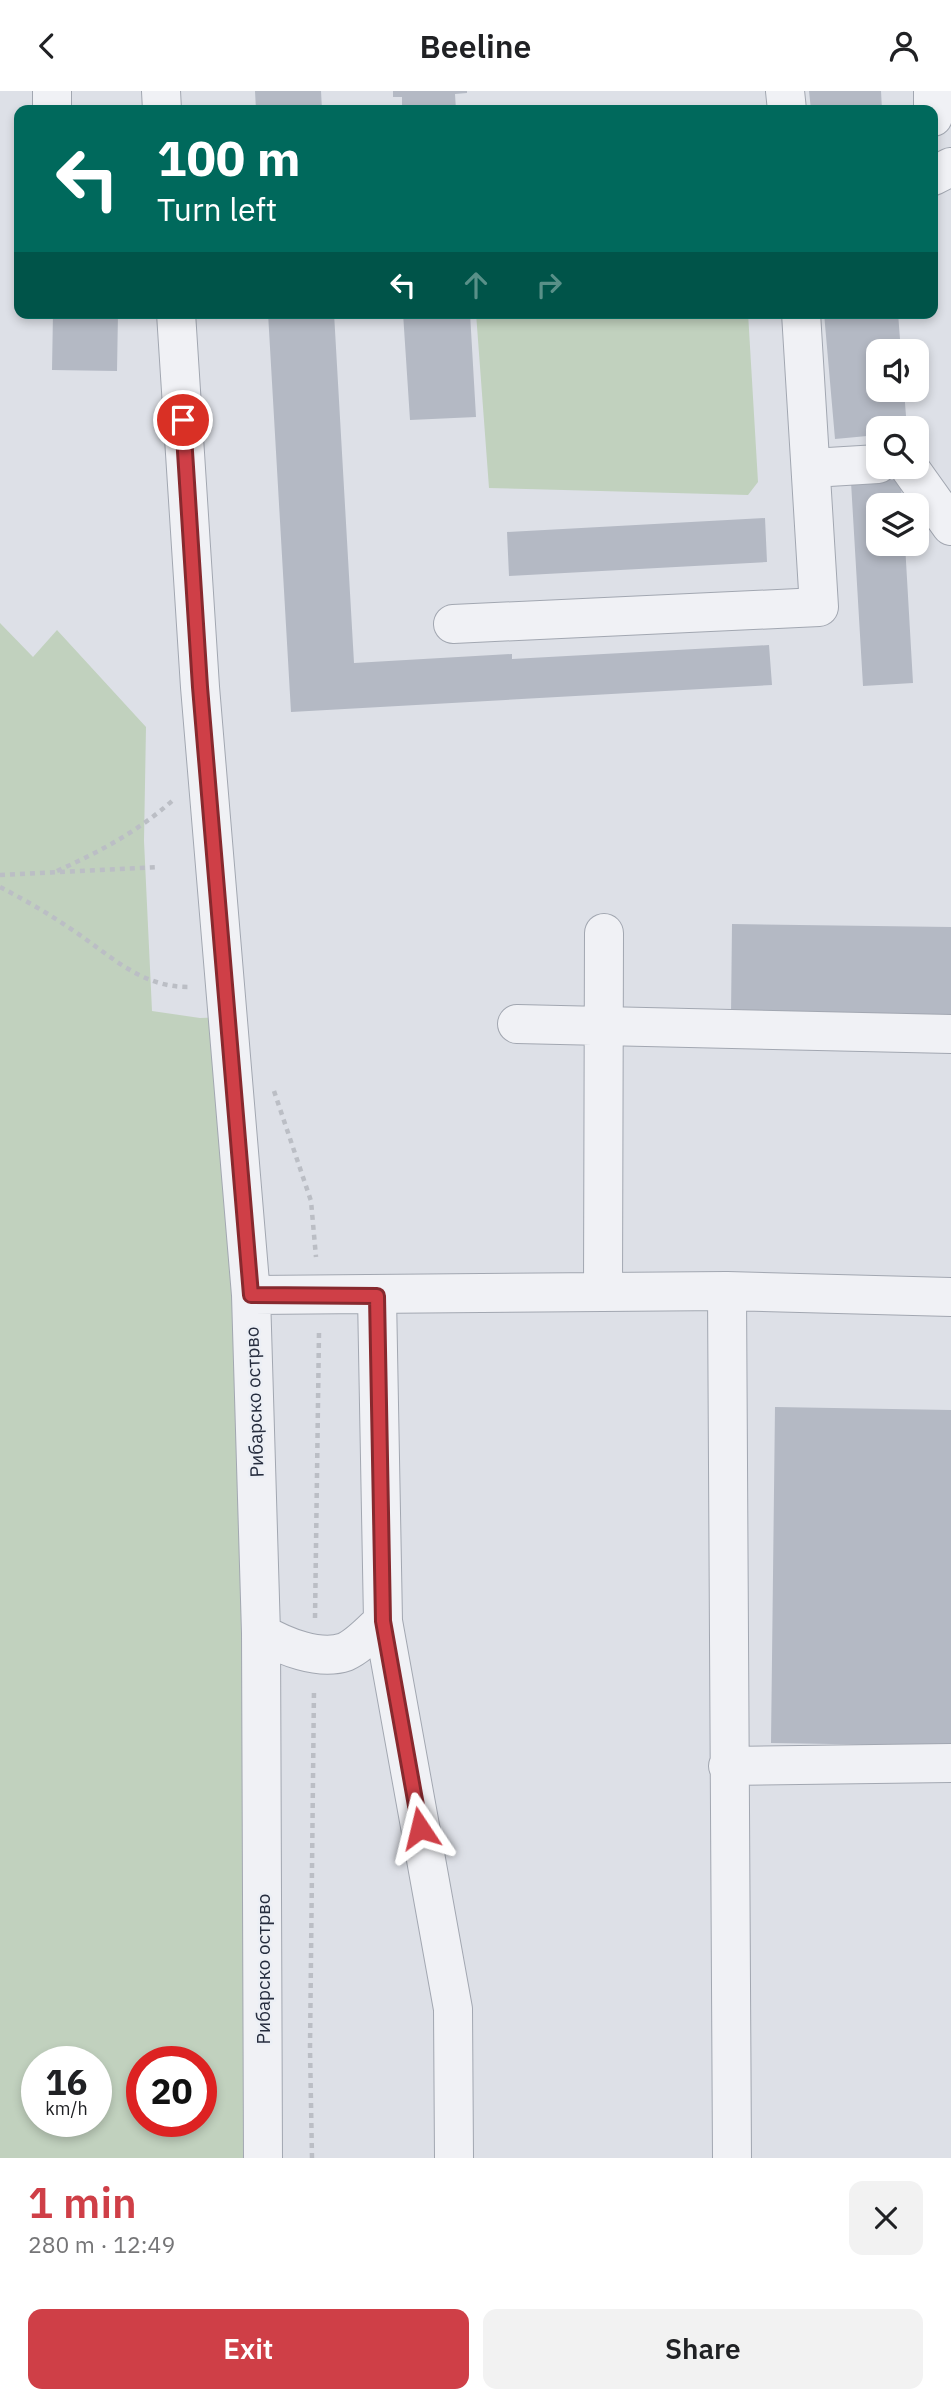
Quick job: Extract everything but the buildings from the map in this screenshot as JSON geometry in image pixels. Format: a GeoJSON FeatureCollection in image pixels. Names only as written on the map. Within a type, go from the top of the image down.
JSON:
{"type":"FeatureCollection","features":[{"type":"Feature","properties":{"kind":"street","name":"Рибарско острво"},"geometry":{"type":"LineString","coordinates":[[176,319],[206,755],[251,1295],[261,1633],[263,2158]]}},
{"type":"Feature","properties":{"kind":"street"},"geometry":{"type":"LineString","coordinates":[[453,624],[819,607],[801,319]]}},
{"type":"Feature","properties":{"kind":"street"},"geometry":{"type":"LineString","coordinates":[[812,468],[866,465]]}},
{"type":"Feature","properties":{"kind":"street"},"geometry":{"type":"LineString","coordinates":[[918,479],[951,526]]}},
{"type":"Feature","properties":{"kind":"street"},"geometry":{"type":"LineString","coordinates":[[603,1292],[604,933]]}},
{"type":"Feature","properties":{"kind":"street"},"geometry":{"type":"LineString","coordinates":[[517,1024],[951,1034]]}},
{"type":"Feature","properties":{"kind":"street"},"geometry":{"type":"LineString","coordinates":[[251,1295],[727,1291],[951,1297]]}},
{"type":"Feature","properties":{"kind":"street"},"geometry":{"type":"LineString","coordinates":[[727,1291],[732,2158]]}},
{"type":"Feature","properties":{"kind":"street"},"geometry":{"type":"LineString","coordinates":[[377,1296],[383,1621],[453,2010],[454,2158]]}},
{"type":"Feature","properties":{"kind":"street"},"geometry":{"type":"LineString","coordinates":[[261,1633],[285,1646],[315,1653],[344,1652],[383,1621]]}},
{"type":"Feature","properties":{"kind":"street"},"geometry":{"type":"LineString","coordinates":[[728,1766],[951,1763]]}},
{"type":"Feature","properties":{"kind":"path"},"geometry":{"type":"LineString","coordinates":[[57,871],[144,825],[173,800],[206,755]]}},
{"type":"Feature","properties":{"kind":"path"},"geometry":{"type":"LineString","coordinates":[[0,875],[158,867]]}},
{"type":"Feature","properties":{"kind":"path"},"geometry":{"type":"LineString","coordinates":[[0,887],[74,930],[123,969],[167,987],[226,987]]}},
{"type":"Feature","properties":{"kind":"green space"},"geometry":{"type":"Polygon","coordinates":[[[476,319],[748,319],[758,482],[748,495],[489,488],[476,319]]]}},
{"type":"Feature","properties":{"kind":"green space"},"geometry":{"type":"Polygon","coordinates":[[[0,623],[33,657],[57,630],[146,727],[144,841],[152,1011],[200,1018],[227,1017],[242,1205],[246,1920],[243,2158],[0,2158],[0,623]]]}},
{"type":"Feature","properties":{"kind":"route"},"geometry":{"type":"LineString","coordinates":[[183,420],[200,687],[251,1295],[377,1296],[383,1621],[420,1828]]}}]}
